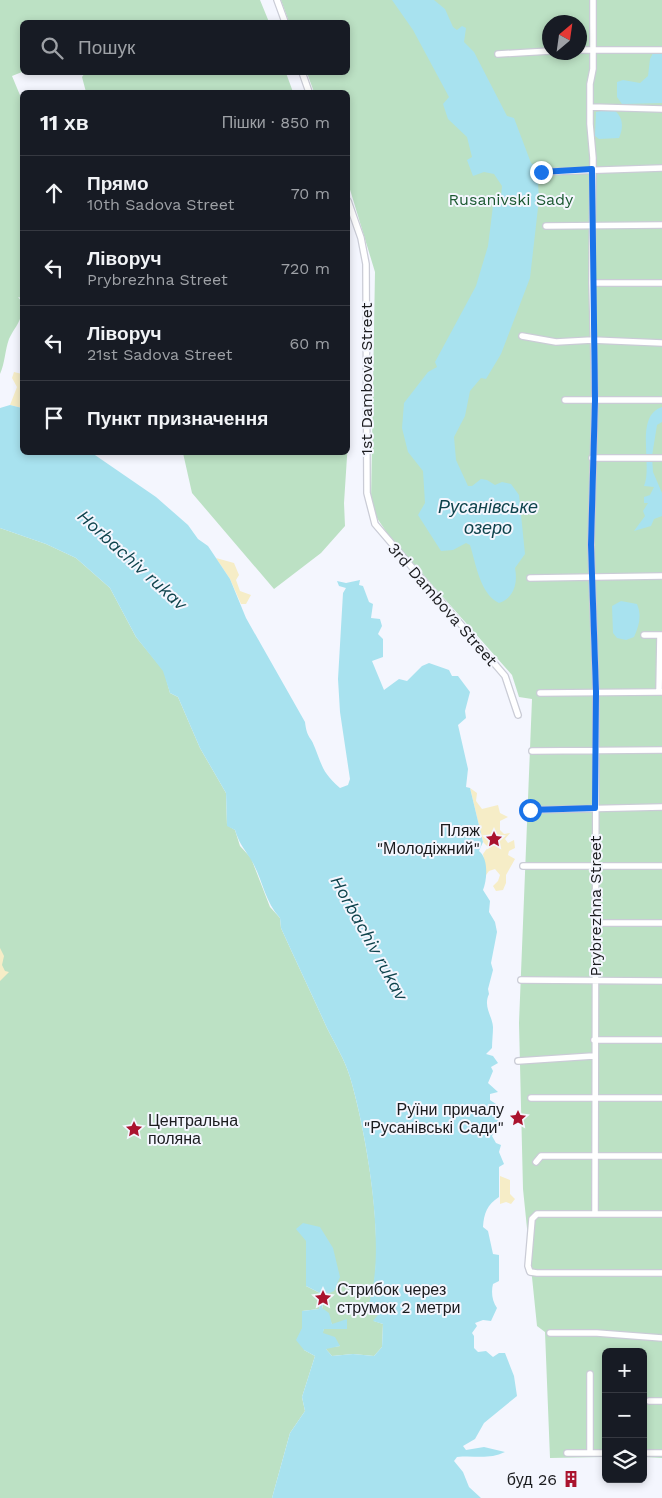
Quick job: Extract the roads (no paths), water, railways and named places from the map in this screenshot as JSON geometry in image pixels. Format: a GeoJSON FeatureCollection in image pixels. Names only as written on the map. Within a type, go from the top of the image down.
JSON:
{"type":"FeatureCollection","features":[{"type":"Feature","properties":{"kind":"street"},"geometry":{"type":"LineString","coordinates":[[277,0],[284,20]]}},
{"type":"Feature","properties":{"kind":"street","name":"Prybrezhna Street"},"geometry":{"type":"LineString","coordinates":[[593,0],[593,69],[590,84],[590,124],[592,169],[592,340],[595,400],[592,458],[597,923],[594,1040],[595,1214]]}},
{"type":"Feature","properties":{"kind":"street"},"geometry":{"type":"LineString","coordinates":[[587,49],[662,50]]}},
{"type":"Feature","properties":{"kind":"street"},"geometry":{"type":"LineString","coordinates":[[498,54],[542,51]]}},
{"type":"Feature","properties":{"kind":"street"},"geometry":{"type":"LineString","coordinates":[[303,75],[308,90]]}},
{"type":"Feature","properties":{"kind":"street"},"geometry":{"type":"LineString","coordinates":[[591,107],[662,109]]}},
{"type":"Feature","properties":{"kind":"street"},"geometry":{"type":"LineString","coordinates":[[541,172],[662,168]]}},
{"type":"Feature","properties":{"kind":"street","name":"1st Dambova Street"},"geometry":{"type":"LineString","coordinates":[[350,207],[361,238],[366,264],[366,493]]}},
{"type":"Feature","properties":{"kind":"street"},"geometry":{"type":"LineString","coordinates":[[546,226],[662,225]]}},
{"type":"Feature","properties":{"kind":"street"},"geometry":{"type":"LineString","coordinates":[[592,282],[662,283]]}},
{"type":"Feature","properties":{"kind":"street"},"geometry":{"type":"LineString","coordinates":[[522,336],[556,342],[592,340],[662,342]]}},
{"type":"Feature","properties":{"kind":"street"},"geometry":{"type":"LineString","coordinates":[[565,400],[662,400]]}},
{"type":"Feature","properties":{"kind":"street"},"geometry":{"type":"LineString","coordinates":[[592,458],[662,458]]}},
{"type":"Feature","properties":{"kind":"street","name":"3rd Dambova Street"},"geometry":{"type":"LineString","coordinates":[[366,493],[375,524],[384,536],[505,676],[518,715]]}},
{"type":"Feature","properties":{"kind":"street"},"geometry":{"type":"LineString","coordinates":[[530,578],[662,576]]}},
{"type":"Feature","properties":{"kind":"street"},"geometry":{"type":"LineString","coordinates":[[540,692],[660,692],[661,635],[644,635]]}},
{"type":"Feature","properties":{"kind":"street"},"geometry":{"type":"LineString","coordinates":[[532,751],[662,750]]}},
{"type":"Feature","properties":{"kind":"street"},"geometry":{"type":"LineString","coordinates":[[530,810],[662,808]]}},
{"type":"Feature","properties":{"kind":"street"},"geometry":{"type":"LineString","coordinates":[[522,866],[662,866]]}},
{"type":"Feature","properties":{"kind":"street"},"geometry":{"type":"LineString","coordinates":[[597,923],[662,923]]}},
{"type":"Feature","properties":{"kind":"street"},"geometry":{"type":"LineString","coordinates":[[521,980],[662,982]]}},
{"type":"Feature","properties":{"kind":"street"},"geometry":{"type":"LineString","coordinates":[[594,1040],[662,1040]]}},
{"type":"Feature","properties":{"kind":"street"},"geometry":{"type":"LineString","coordinates":[[518,1061],[594,1056]]}},
{"type":"Feature","properties":{"kind":"street"},"geometry":{"type":"LineString","coordinates":[[531,1098],[662,1098]]}},
{"type":"Feature","properties":{"kind":"street"},"geometry":{"type":"LineString","coordinates":[[536,1162],[541,1156],[662,1156]]}},
{"type":"Feature","properties":{"kind":"street"},"geometry":{"type":"LineString","coordinates":[[662,1214],[537,1214],[532,1219],[528,1266],[530,1272],[537,1273],[662,1273]]}},
{"type":"Feature","properties":{"kind":"street"},"geometry":{"type":"LineString","coordinates":[[550,1333],[596,1333],[662,1338]]}},
{"type":"Feature","properties":{"kind":"street"},"geometry":{"type":"LineString","coordinates":[[590,1374],[590,1453]]}},
{"type":"Feature","properties":{"kind":"street"},"geometry":{"type":"LineString","coordinates":[[648,1401],[662,1401]]}},
{"type":"Feature","properties":{"kind":"street"},"geometry":{"type":"LineString","coordinates":[[567,1453],[602,1453]]}},
{"type":"Feature","properties":{"kind":"street"},"geometry":{"type":"LineString","coordinates":[[647,1453],[662,1453]]}},
{"type":"Feature","properties":{"kind":"water","name":"Русанівське озеро"},"geometry":{"type":"Polygon","coordinates":[[[392,0],[434,0],[445,9],[453,27],[457,30],[462,26],[466,28],[464,42],[474,52],[507,116],[514,118],[531,163],[537,167],[539,199],[530,278],[501,354],[486,379],[481,378],[470,391],[465,416],[454,437],[456,460],[468,486],[472,486],[481,479],[495,485],[502,482],[511,484],[519,495],[525,554],[515,568],[516,579],[514,589],[508,598],[499,603],[487,593],[483,586],[470,545],[466,543],[453,550],[441,551],[418,515],[425,503],[423,471],[408,452],[402,428],[404,403],[428,372],[437,367],[435,362],[476,286],[488,246],[493,206],[501,196],[502,186],[494,174],[484,172],[473,176],[467,160],[472,157],[467,137],[448,119],[443,104],[449,97],[413,30],[392,0]]]}},
{"type":"Feature","properties":{"kind":"water"},"geometry":{"type":"Polygon","coordinates":[[[653,53],[662,53],[662,103],[622,104],[617,97],[617,82],[623,80],[640,83],[648,76],[650,59],[653,53]]]}},
{"type":"Feature","properties":{"kind":"water"},"geometry":{"type":"Polygon","coordinates":[[[615,111],[620,117],[622,127],[619,138],[599,139],[595,136],[596,112],[615,111]]]}},
{"type":"Feature","properties":{"kind":"water","name":"Horbachiv rukav"},"geometry":{"type":"Polygon","coordinates":[[[10,405],[20,408],[20,455],[95,455],[156,497],[188,525],[198,539],[208,546],[230,579],[246,618],[305,722],[308,735],[314,744],[324,770],[340,788],[348,785],[350,779],[340,712],[338,679],[343,593],[346,588],[339,586],[337,581],[346,583],[360,580],[359,585],[363,586],[369,602],[373,604],[371,618],[380,619],[382,626],[378,634],[383,639],[383,657],[372,661],[384,690],[399,679],[407,681],[422,666],[429,663],[449,670],[452,676],[458,676],[470,692],[465,711],[466,718],[458,725],[468,769],[466,787],[470,788],[483,842],[479,851],[486,864],[483,890],[490,901],[489,912],[495,922],[497,932],[491,963],[493,970],[487,999],[487,1007],[493,1027],[492,1048],[486,1054],[493,1056],[498,1063],[491,1067],[493,1071],[488,1083],[498,1092],[490,1094],[490,1100],[496,1104],[493,1111],[498,1117],[498,1126],[492,1136],[496,1143],[501,1145],[499,1152],[504,1164],[499,1167],[499,1197],[487,1210],[483,1227],[488,1231],[493,1254],[499,1255],[499,1281],[493,1284],[492,1290],[497,1308],[491,1321],[483,1320],[475,1323],[477,1326],[472,1333],[474,1336],[474,1348],[478,1352],[486,1351],[493,1357],[499,1353],[505,1353],[514,1376],[517,1396],[484,1423],[475,1439],[463,1446],[466,1450],[484,1447],[505,1452],[487,1457],[457,1457],[454,1461],[463,1472],[469,1487],[481,1498],[272,1498],[290,1433],[305,1411],[302,1397],[315,1356],[304,1350],[296,1340],[302,1328],[302,1311],[319,1309],[322,1294],[306,1286],[306,1241],[296,1229],[303,1223],[320,1227],[333,1248],[340,1277],[334,1291],[325,1295],[322,1308],[329,1313],[332,1324],[347,1319],[347,1329],[324,1329],[323,1333],[335,1337],[340,1346],[326,1349],[332,1356],[353,1354],[374,1356],[382,1347],[383,1324],[373,1321],[381,1311],[369,1303],[374,1280],[376,1252],[375,1222],[368,1158],[356,1100],[350,1077],[340,1052],[281,928],[280,918],[266,896],[258,873],[235,830],[227,826],[226,793],[200,748],[178,697],[170,693],[163,671],[136,637],[110,588],[76,558],[46,544],[0,528],[0,408],[10,405]]]}},
{"type":"Feature","properties":{"kind":"water"},"geometry":{"type":"Polygon","coordinates":[[[662,407],[662,422],[657,425],[652,456],[653,472],[662,493],[662,516],[654,519],[651,526],[634,531],[645,516],[643,511],[648,503],[644,503],[644,497],[650,495],[654,487],[644,486],[647,466],[646,430],[654,412],[662,407]]]}},
{"type":"Feature","properties":{"kind":"water"},"geometry":{"type":"Polygon","coordinates":[[[621,601],[637,604],[640,617],[634,637],[626,640],[617,638],[613,633],[612,606],[621,601]]]}},
{"type":"Feature","properties":{"kind":"place","name":"Пляж \"Молодіжний\""},"geometry":{"type":"Point","coordinates":[494,839]}},
{"type":"Feature","properties":{"kind":"place","name":"Руїни причалу \"Русанівські Сади\""},"geometry":{"type":"Point","coordinates":[518,1118]}},
{"type":"Feature","properties":{"kind":"place","name":"Центральна поляна"},"geometry":{"type":"Point","coordinates":[134,1129]}},
{"type":"Feature","properties":{"kind":"place","name":"Стрибок через струмок 2 метри"},"geometry":{"type":"Point","coordinates":[323,1298]}},
{"type":"Feature","properties":{"kind":"place","name":"буд 26"},"geometry":{"type":"Point","coordinates":[571,1479]}},
{"type":"Feature","properties":{"kind":"park label","name":"Rusanivski Sady"},"geometry":{"type":"Point","coordinates":[511,199]}}]}
